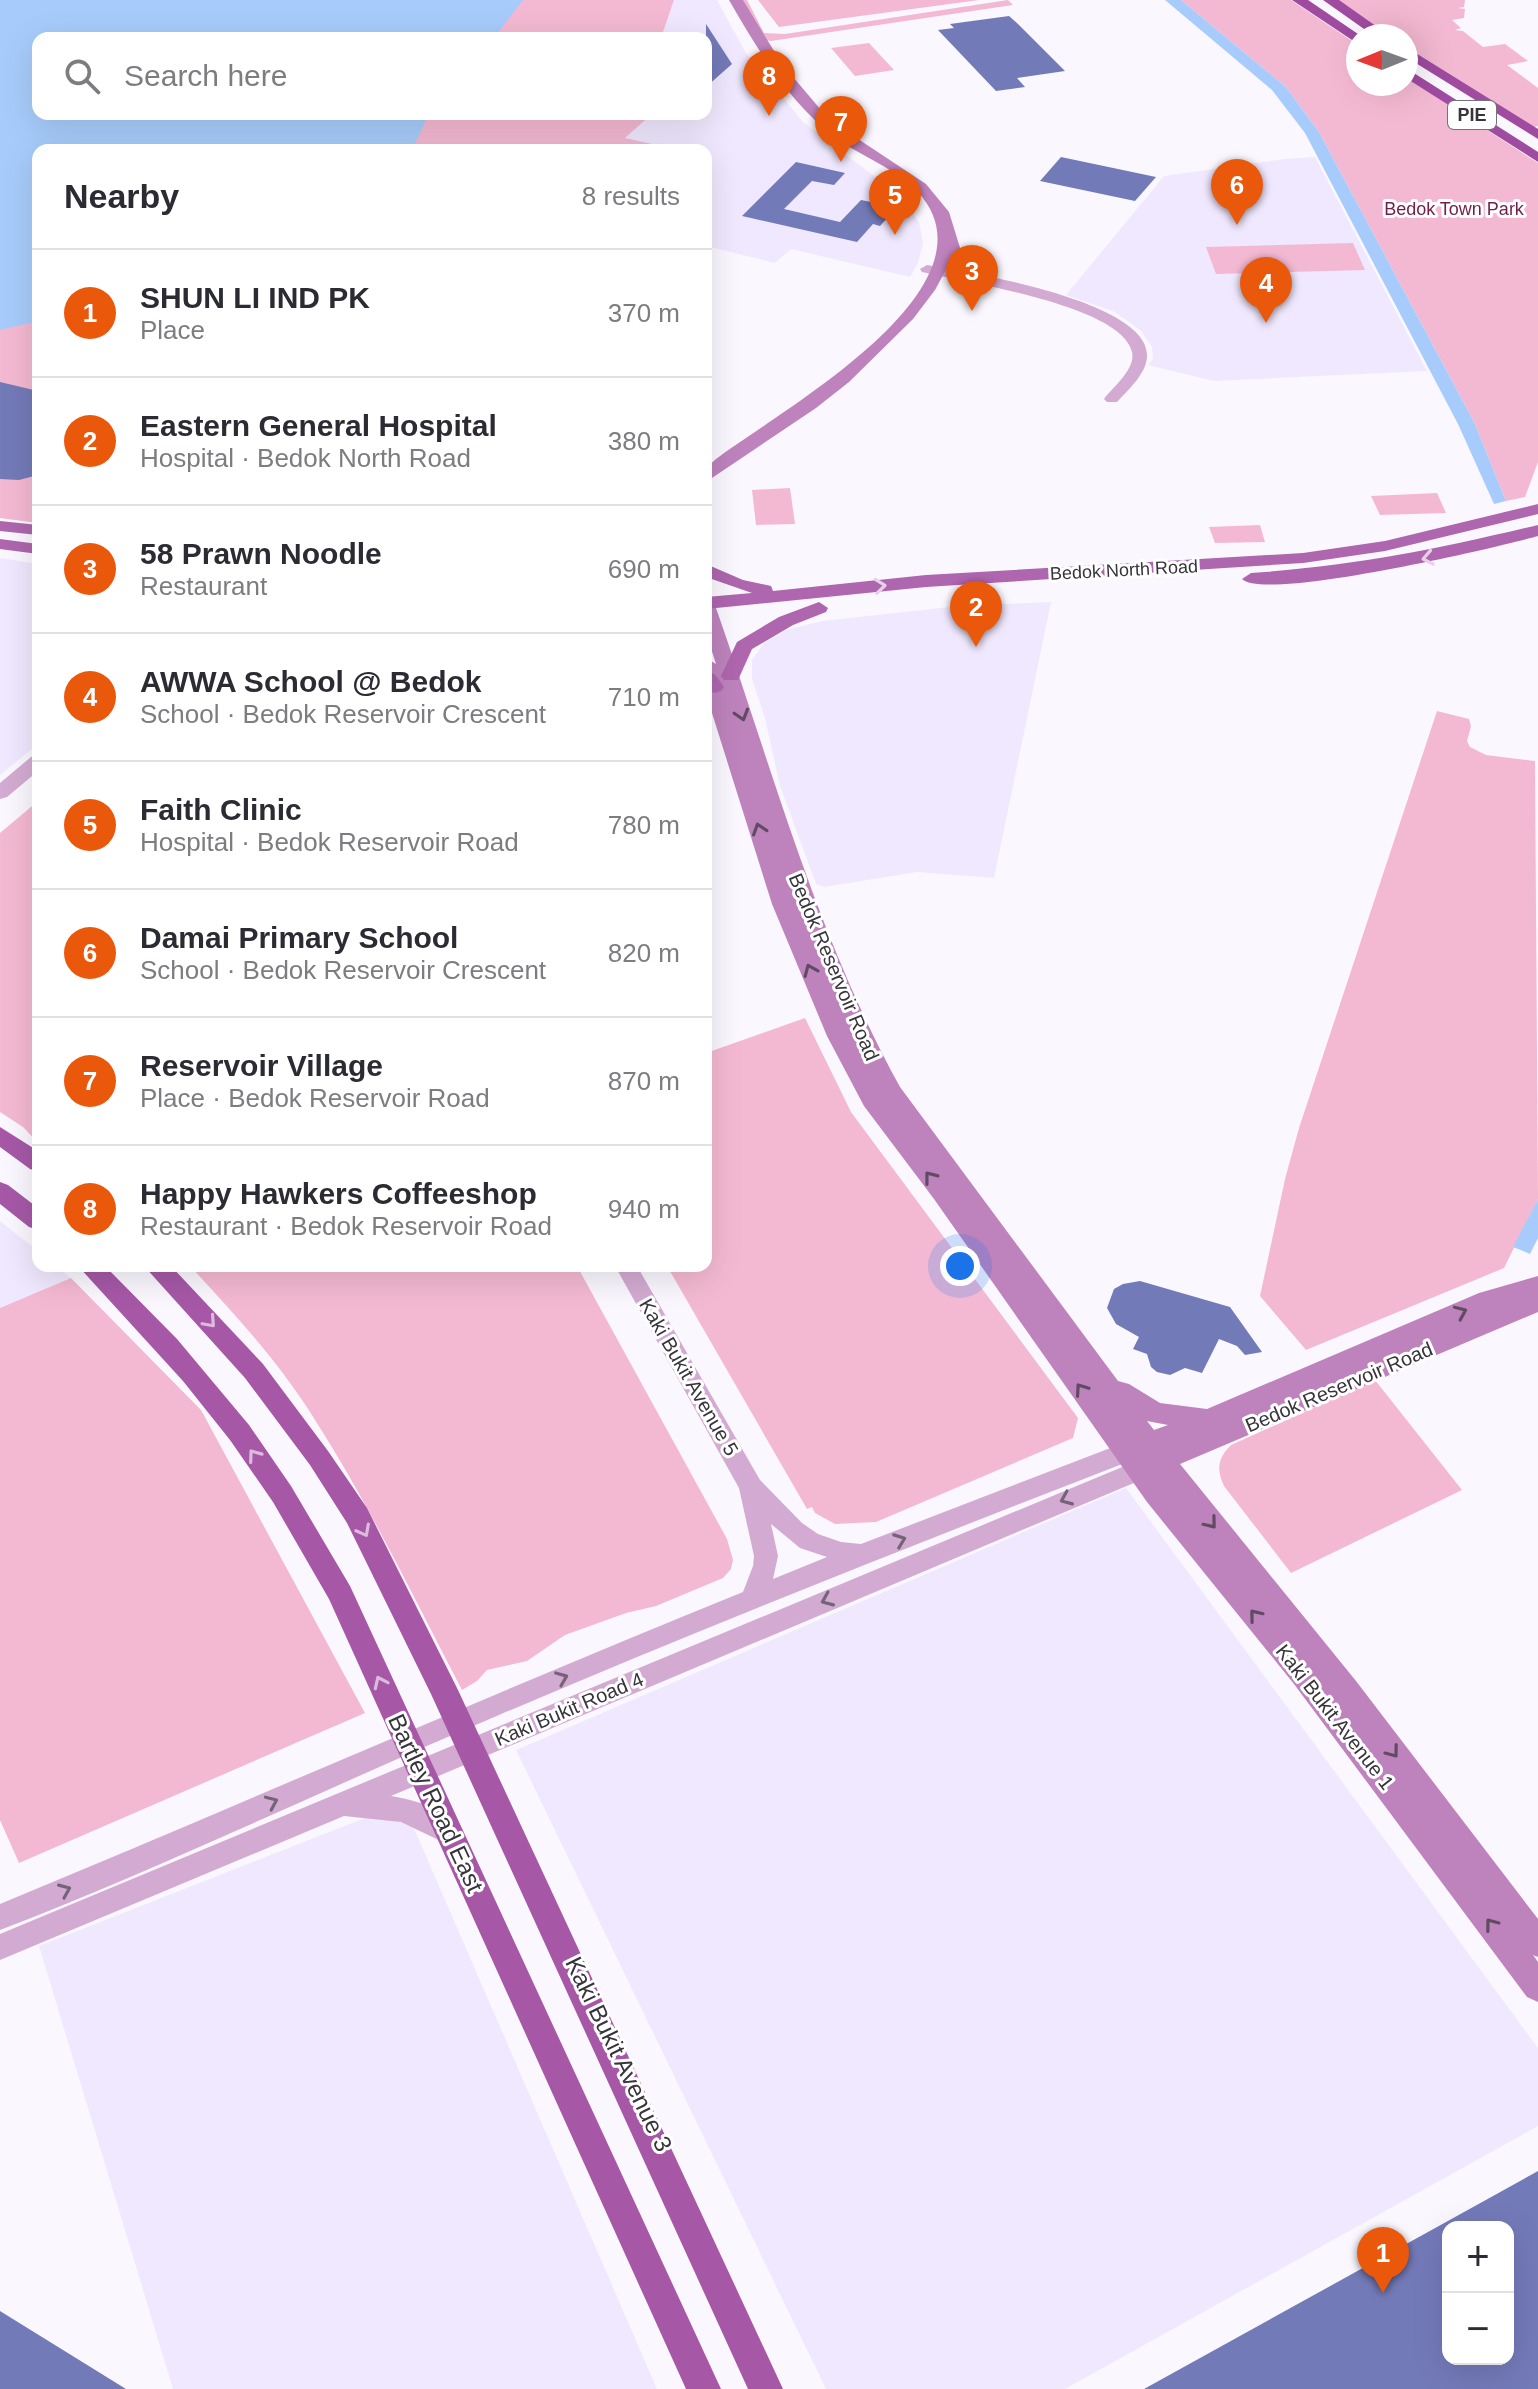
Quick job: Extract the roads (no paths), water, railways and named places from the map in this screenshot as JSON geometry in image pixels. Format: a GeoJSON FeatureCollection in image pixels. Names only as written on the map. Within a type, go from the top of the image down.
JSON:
{"type":"FeatureCollection","features":[{"type":"Feature","properties":{"kind":"highway"},"geometry":{"type":"LineString","coordinates":[[1299,0],[1346,32]]}},
{"type":"Feature","properties":{"kind":"highway"},"geometry":{"type":"LineString","coordinates":[[1330,0],[1365,24]]}},
{"type":"Feature","properties":{"kind":"highway","name":"PIE"},"geometry":{"type":"LineString","coordinates":[[1418,59],[1538,135]]}},
{"type":"Feature","properties":{"kind":"highway","name":"PIE"},"geometry":{"type":"LineString","coordinates":[[1418,80],[1538,158]]}},
{"type":"Feature","properties":{"kind":"highway"},"geometry":{"type":"LineString","coordinates":[[0,1135],[32,1159]]}},
{"type":"Feature","properties":{"kind":"highway"},"geometry":{"type":"LineString","coordinates":[[0,1191],[32,1216]]}},
{"type":"Feature","properties":{"kind":"highway","name":"Bartley Road East"},"geometry":{"type":"LineString","coordinates":[[96,1272],[140,1316],[214,1401],[281,1492],[340,1594],[704,2389]]}},
{"type":"Feature","properties":{"kind":"highway"},"geometry":{"type":"LineString","coordinates":[[162,1272],[254,1371],[319,1458],[357,1516],[451,1704],[766,2389]]}},
{"type":"Feature","properties":{"kind":"main road"},"geometry":{"type":"LineString","coordinates":[[712,456],[812,389],[931,277],[933,235],[922,204],[908,189],[848,151],[809,120],[757,58],[722,0]]}},
{"type":"Feature","properties":{"kind":"main road"},"geometry":{"type":"LineString","coordinates":[[736,0],[770,57],[822,118],[840,134],[928,194],[941,214],[958,266],[974,281]]}},
{"type":"Feature","properties":{"kind":"main road"},"geometry":{"type":"LineString","coordinates":[[712,472],[736,451],[825,394],[892,331],[931,277],[947,236]]}},
{"type":"Feature","properties":{"kind":"main road"},"geometry":{"type":"LineString","coordinates":[[931,277],[974,281]]}},
{"type":"Feature","properties":{"kind":"main road","name":"Bedok North Road"},"geometry":{"type":"LineString","coordinates":[[712,611],[802,593],[926,581],[1303,558],[1399,543],[1538,509]]}},
{"type":"Feature","properties":{"kind":"main road"},"geometry":{"type":"LineString","coordinates":[[0,526],[32,529]]}},
{"type":"Feature","properties":{"kind":"main road","name":"Bedok North Road"},"geometry":{"type":"LineString","coordinates":[[712,612],[819,608],[931,597],[1358,570],[1455,553],[1538,530]]}},
{"type":"Feature","properties":{"kind":"main road"},"geometry":{"type":"LineString","coordinates":[[0,544],[32,548]]}},
{"type":"Feature","properties":{"kind":"main road"},"geometry":{"type":"LineString","coordinates":[[712,572],[749,587],[802,593]]}},
{"type":"Feature","properties":{"kind":"main road"},"geometry":{"type":"LineString","coordinates":[[717,679],[744,646],[786,621],[819,608]]}},
{"type":"Feature","properties":{"kind":"main road","name":"Bedok Reservoir Road"},"geometry":{"type":"LineString","coordinates":[[712,646],[717,679],[782,900],[858,1077],[888,1123],[1145,1457]]}},
{"type":"Feature","properties":{"kind":"main road","name":"Bedok Reservoir Road"},"geometry":{"type":"LineString","coordinates":[[717,679],[803,901],[869,1052],[898,1101],[1096,1372],[1145,1457]]}},
{"type":"Feature","properties":{"kind":"main road","name":"Bedok Reservoir Road"},"geometry":{"type":"LineString","coordinates":[[1145,1457],[1214,1419],[1488,1300],[1538,1285]]}},
{"type":"Feature","properties":{"kind":"main road","name":"Bedok Reservoir Road"},"geometry":{"type":"LineString","coordinates":[[1145,1457],[1538,1302]]}},
{"type":"Feature","properties":{"kind":"main road"},"geometry":{"type":"LineString","coordinates":[[1096,1372],[1141,1407],[1155,1413],[1168,1417],[1214,1419]]}},
{"type":"Feature","properties":{"kind":"main road","name":"Kaki Bukit Avenue 1"},"geometry":{"type":"LineString","coordinates":[[1145,1457],[1346,1690],[1538,1943]]}},
{"type":"Feature","properties":{"kind":"main road","name":"Kaki Bukit Avenue 1"},"geometry":{"type":"LineString","coordinates":[[1145,1457],[1538,1987]]}},
{"type":"Feature","properties":{"kind":"street"},"geometry":{"type":"LineString","coordinates":[[931,277],[974,281],[1072,305],[1122,325],[1136,339],[1140,353],[1137,366],[1124,384],[1108,398],[1129,358],[1128,344],[1118,331],[1095,318],[974,281]]}},
{"type":"Feature","properties":{"kind":"street"},"geometry":{"type":"LineString","coordinates":[[0,793],[32,766]]}},
{"type":"Feature","properties":{"kind":"street"},"geometry":{"type":"LineString","coordinates":[[0,811],[32,785]]}},
{"type":"Feature","properties":{"kind":"street","name":"Kaki Bukit Avenue 5"},"geometry":{"type":"LineString","coordinates":[[629,1272],[751,1487]]}},
{"type":"Feature","properties":{"kind":"street","name":"Kaki Bukit Road 4"},"geometry":{"type":"LineString","coordinates":[[3,1926],[460,1719],[862,1554],[1145,1457]]}},
{"type":"Feature","properties":{"kind":"street","name":"Kaki Bukit Road 4"},"geometry":{"type":"LineString","coordinates":[[3,1926],[332,1808],[419,1773],[1145,1457]]}},
{"type":"Feature","properties":{"kind":"street"},"geometry":{"type":"LineString","coordinates":[[751,1487],[793,1530],[809,1541],[841,1552],[862,1554]]}},
{"type":"Feature","properties":{"kind":"street"},"geometry":{"type":"LineString","coordinates":[[751,1487],[766,1556],[766,1566],[752,1601]]}},
{"type":"Feature","properties":{"kind":"street","name":"Kaki Bukit Avenue 3"},"geometry":{"type":"LineString","coordinates":[[460,1719],[780,2389]]}},
{"type":"Feature","properties":{"kind":"street"},"geometry":{"type":"LineString","coordinates":[[405,1743],[715,2389]]}},
{"type":"Feature","properties":{"kind":"street"},"geometry":{"type":"LineString","coordinates":[[332,1808],[395,1807],[415,1812],[447,1832]]}},
{"type":"Feature","properties":{"kind":"water"},"geometry":{"type":"Polygon","coordinates":[[[0,0],[523,0],[499,32],[32,32],[32,120],[426,120],[415,144],[32,144],[32,322],[0,330],[0,0]]]}},
{"type":"Feature","properties":{"kind":"water"},"geometry":{"type":"Polygon","coordinates":[[[1165,0],[1181,0],[1286,87],[1319,132],[1474,422],[1506,501],[1494,504],[1458,424],[1305,133],[1272,90],[1165,0]]]}},
{"type":"Feature","properties":{"kind":"water"},"geometry":{"type":"Polygon","coordinates":[[[1538,1199],[1538,1238],[1530,1254],[1513,1247],[1538,1199]]]}},
{"type":"Feature","properties":{"kind":"place","name":"Happy Hawkers Coffeeshop"},"geometry":{"type":"Point","coordinates":[769,116]}},
{"type":"Feature","properties":{"kind":"place","name":"Reservoir Village"},"geometry":{"type":"Point","coordinates":[841,162]}},
{"type":"Feature","properties":{"kind":"place","name":"Damai Primary School"},"geometry":{"type":"Point","coordinates":[1237,225]}},
{"type":"Feature","properties":{"kind":"place","name":"Faith Clinic"},"geometry":{"type":"Point","coordinates":[895,235]}},
{"type":"Feature","properties":{"kind":"place","name":"58 Prawn Noodle"},"geometry":{"type":"Point","coordinates":[972,311]}},
{"type":"Feature","properties":{"kind":"place","name":"AWWA School @ Bedok"},"geometry":{"type":"Point","coordinates":[1266,323]}},
{"type":"Feature","properties":{"kind":"place","name":"Eastern General Hospital"},"geometry":{"type":"Point","coordinates":[976,647]}},
{"type":"Feature","properties":{"kind":"place","name":"SHUN LI IND PK"},"geometry":{"type":"Point","coordinates":[1383,2293]}},
{"type":"Feature","properties":{"kind":"park label","name":"Bedok Town Park"},"geometry":{"type":"Point","coordinates":[1454,209]}}]}
